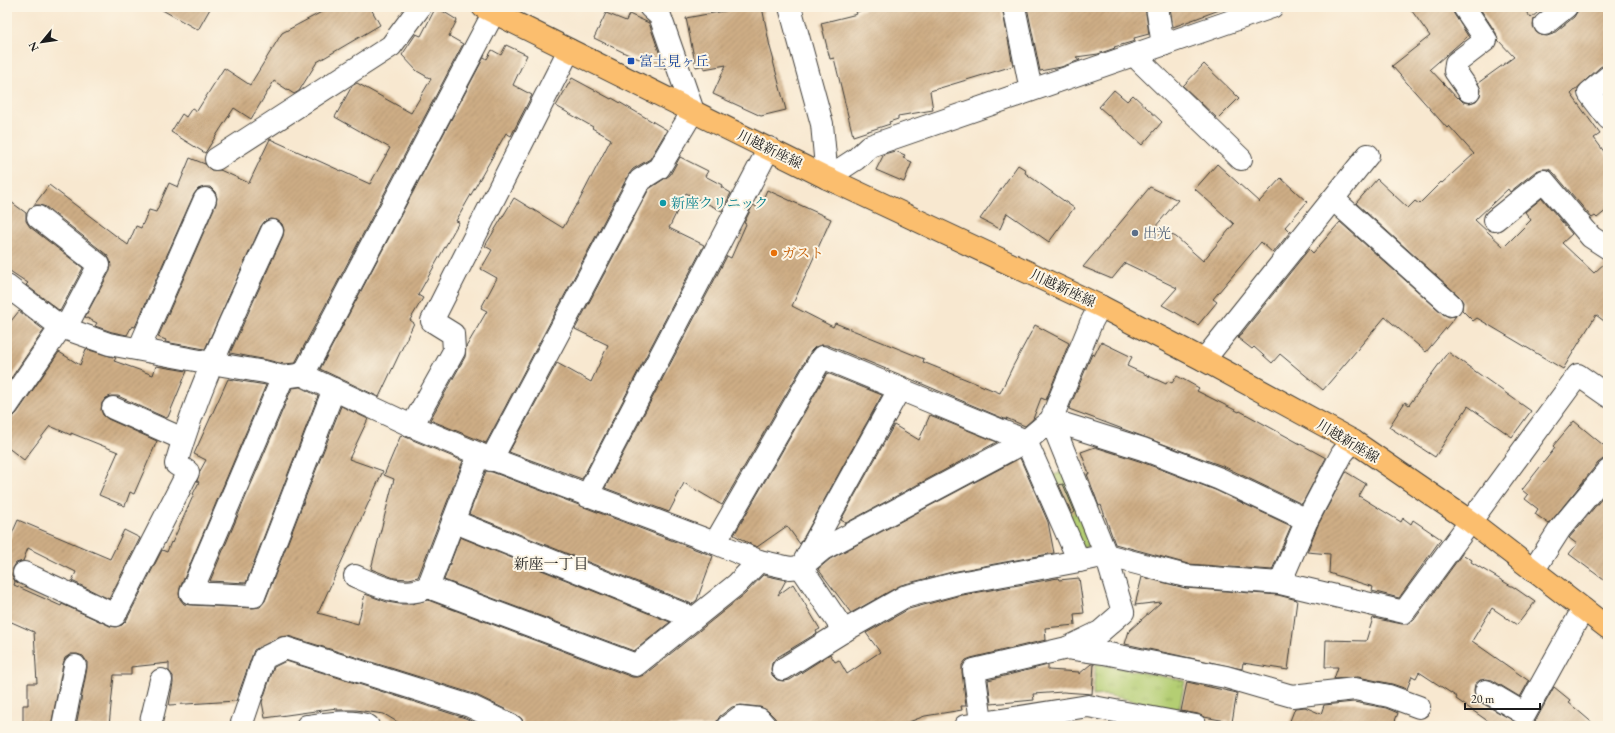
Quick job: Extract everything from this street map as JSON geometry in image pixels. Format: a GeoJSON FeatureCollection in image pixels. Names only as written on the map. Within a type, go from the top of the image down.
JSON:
{"type":"FeatureCollection","features":[{"type":"Feature","properties":{"kind":"main road","name":"川越新座線"},"geometry":{"type":"LineString","coordinates":[[489,10],[693,112],[769,148],[826,178],[1100,306],[1204,360],[1353,441],[1471,522],[1608,628]]}},
{"type":"Feature","properties":{"kind":"street"},"geometry":{"type":"LineString","coordinates":[[216,159],[391,46],[420,7]]}},
{"type":"Feature","properties":{"kind":"street"},"geometry":{"type":"LineString","coordinates":[[428,587],[453,521],[485,457],[640,180],[659,168],[693,112],[660,16],[650,7]]}},
{"type":"Feature","properties":{"kind":"street"},"geometry":{"type":"LineString","coordinates":[[790,7],[822,124],[826,178],[856,159],[870,146],[1163,45],[1247,11],[1272,7]]}},
{"type":"Feature","properties":{"kind":"street"},"geometry":{"type":"LineString","coordinates":[[1014,7],[1031,90]]}},
{"type":"Feature","properties":{"kind":"street"},"geometry":{"type":"LineString","coordinates":[[1157,7],[1163,45]]}},
{"type":"Feature","properties":{"kind":"street"},"geometry":{"type":"LineString","coordinates":[[1464,7],[1486,40],[1456,63],[1455,71],[1469,90]]}},
{"type":"Feature","properties":{"kind":"street"},"geometry":{"type":"LineString","coordinates":[[1545,24],[1566,7]]}},
{"type":"Feature","properties":{"kind":"street"},"geometry":{"type":"LineString","coordinates":[[334,389],[254,596],[191,593],[293,376],[489,10]]}},
{"type":"Feature","properties":{"kind":"street"},"geometry":{"type":"LineString","coordinates":[[412,426],[454,351],[452,334],[432,321],[569,50]]}},
{"type":"Feature","properties":{"kind":"street"},"geometry":{"type":"LineString","coordinates":[[1136,54],[1140,61],[1241,159]]}},
{"type":"Feature","properties":{"kind":"street"},"geometry":{"type":"LineString","coordinates":[[1608,77],[1589,93],[1608,118]]}},
{"type":"Feature","properties":{"kind":"street"},"geometry":{"type":"LineString","coordinates":[[587,496],[769,148]]}},
{"type":"Feature","properties":{"kind":"street"},"geometry":{"type":"LineString","coordinates":[[1204,360],[1368,156]]}},
{"type":"Feature","properties":{"kind":"street"},"geometry":{"type":"LineString","coordinates":[[1495,220],[1544,181],[1591,238],[1608,248]]}},
{"type":"Feature","properties":{"kind":"street"},"geometry":{"type":"LineString","coordinates":[[139,349],[205,199]]}},
{"type":"Feature","properties":{"kind":"street"},"geometry":{"type":"LineString","coordinates":[[1333,199],[1452,305]]}},
{"type":"Feature","properties":{"kind":"street"},"geometry":{"type":"LineString","coordinates":[[7,406],[63,328],[99,265],[38,217]]}},
{"type":"Feature","properties":{"kind":"street"},"geometry":{"type":"LineString","coordinates":[[24,573],[115,615],[188,472],[176,464],[183,439],[211,364],[272,231]]}},
{"type":"Feature","properties":{"kind":"street"},"geometry":{"type":"LineString","coordinates":[[7,286],[63,328],[109,344],[211,364],[293,376],[334,389],[412,426],[485,457],[715,543],[759,561],[790,568],[801,567],[823,549],[1026,441],[1050,420],[1091,323],[1100,306]]}},
{"type":"Feature","properties":{"kind":"street"},"geometry":{"type":"LineString","coordinates":[[715,543],[822,357],[1026,441],[1078,561]]}},
{"type":"Feature","properties":{"kind":"street"},"geometry":{"type":"LineString","coordinates":[[783,670],[844,631],[904,597],[954,584],[1106,556],[1186,576],[1280,583],[1404,612],[1578,375],[1608,396]]}},
{"type":"Feature","properties":{"kind":"street"},"geometry":{"type":"LineString","coordinates":[[801,567],[900,388]]}},
{"type":"Feature","properties":{"kind":"street"},"geometry":{"type":"LineString","coordinates":[[113,408],[183,439]]}},
{"type":"Feature","properties":{"kind":"street"},"geometry":{"type":"LineString","coordinates":[[1050,420],[1143,449],[1220,479],[1307,520]]}},
{"type":"Feature","properties":{"kind":"street"},"geometry":{"type":"LineString","coordinates":[[1050,420],[1106,556],[1123,612],[1100,632],[1067,648],[974,670],[973,724],[1088,706],[1168,723],[1196,726]]}},
{"type":"Feature","properties":{"kind":"street"},"geometry":{"type":"LineString","coordinates":[[1280,583],[1307,520],[1342,454],[1353,441]]}},
{"type":"Feature","properties":{"kind":"street"},"geometry":{"type":"LineString","coordinates":[[1533,570],[1560,528],[1608,471]]}},
{"type":"Feature","properties":{"kind":"street"},"geometry":{"type":"LineString","coordinates":[[453,521],[693,618]]}},
{"type":"Feature","properties":{"kind":"street"},"geometry":{"type":"LineString","coordinates":[[354,576],[388,590],[419,591],[428,587],[636,665],[737,584],[759,561]]}},
{"type":"Feature","properties":{"kind":"street"},"geometry":{"type":"LineString","coordinates":[[801,567],[844,631]]}},
{"type":"Feature","properties":{"kind":"street"},"geometry":{"type":"LineString","coordinates":[[1486,691],[1525,714],[1583,609]]}},
{"type":"Feature","properties":{"kind":"street"},"geometry":{"type":"LineString","coordinates":[[241,726],[264,658],[285,648],[470,706],[512,726]]}},
{"type":"Feature","properties":{"kind":"street"},"geometry":{"type":"LineString","coordinates":[[1067,648],[1104,653],[1226,677],[1292,696],[1355,689],[1388,696],[1419,707]]}},
{"type":"Feature","properties":{"kind":"street"},"geometry":{"type":"LineString","coordinates":[[64,726],[75,666]]}},
{"type":"Feature","properties":{"kind":"street"},"geometry":{"type":"LineString","coordinates":[[150,726],[161,680]]}},
{"type":"Feature","properties":{"kind":"street"},"geometry":{"type":"LineString","coordinates":[[734,721],[759,719],[765,726]]}},
{"type":"Feature","properties":{"kind":"street"},"geometry":{"type":"LineString","coordinates":[[307,726],[320,724],[361,723],[368,726]]}},
{"type":"Feature","properties":{"kind":"green space"},"geometry":{"type":"Polygon","coordinates":[[[1067,470],[1092,545],[1082,548],[1049,477],[1067,470]]]}},
{"type":"Feature","properties":{"kind":"green space"},"geometry":{"type":"Polygon","coordinates":[[[1096,663],[1185,681],[1179,710],[1106,695],[1093,696],[1096,663]]]}},
{"type":"Feature","properties":{"kind":"building"},"geometry":{"type":"Polygon","coordinates":[[[157,7],[211,7],[198,30],[157,7]]]}},
{"type":"Feature","properties":{"kind":"building"},"geometry":{"type":"Polygon","coordinates":[[[331,7],[370,7],[380,25],[317,62],[299,91],[294,94],[274,81],[251,119],[234,108],[205,153],[171,132],[182,114],[186,117],[192,108],[197,111],[224,68],[250,85],[282,33],[331,7]]]}},
{"type":"Feature","properties":{"kind":"building"},"geometry":{"type":"Polygon","coordinates":[[[436,7],[457,20],[449,36],[463,44],[295,363],[284,364],[230,353],[283,236],[284,230],[282,224],[277,220],[270,219],[265,221],[261,226],[205,349],[165,342],[166,340],[158,337],[216,204],[217,198],[215,192],[210,187],[198,189],[194,194],[135,327],[132,326],[127,335],[112,332],[95,326],[97,323],[85,317],[110,271],[110,260],[107,255],[46,207],[34,205],[49,185],[128,245],[136,226],[141,228],[149,210],[156,212],[169,183],[178,187],[190,158],[205,164],[211,170],[220,170],[249,183],[270,139],[370,184],[390,148],[335,117],[352,86],[357,83],[411,113],[431,79],[417,71],[402,55],[416,34],[421,36],[436,7]]]}},
{"type":"Feature","properties":{"kind":"building"},"geometry":{"type":"Polygon","coordinates":[[[746,7],[762,7],[773,61],[786,110],[761,116],[713,94],[726,65],[704,69],[704,65],[696,67],[686,18],[746,7]]]}},
{"type":"Feature","properties":{"kind":"building"},"geometry":{"type":"Polygon","coordinates":[[[873,7],[1002,7],[1013,66],[930,91],[933,110],[898,116],[898,119],[889,122],[890,124],[853,136],[834,58],[830,59],[821,23],[857,14],[856,12],[873,7]]]}},
{"type":"Feature","properties":{"kind":"building"},"geometry":{"type":"Polygon","coordinates":[[[1027,7],[1145,7],[1149,34],[1134,38],[1135,41],[1114,47],[1115,48],[1098,54],[1076,57],[1080,60],[1061,67],[1040,71],[1027,7]]]}},
{"type":"Feature","properties":{"kind":"building"},"geometry":{"type":"Polygon","coordinates":[[[1170,7],[1222,7],[1222,9],[1173,27],[1170,7]]]}},
{"type":"Feature","properties":{"kind":"building"},"geometry":{"type":"Polygon","coordinates":[[[1409,7],[1452,7],[1454,14],[1468,36],[1430,69],[1457,98],[1458,97],[1463,102],[1470,103],[1476,101],[1480,96],[1481,90],[1478,83],[1514,57],[1498,40],[1496,33],[1479,7],[1522,7],[1531,18],[1546,7],[1534,19],[1533,26],[1536,32],[1540,35],[1547,36],[1553,34],[1574,17],[1578,7],[1608,7],[1608,63],[1600,67],[1571,94],[1600,134],[1594,138],[1608,157],[1608,209],[1597,218],[1595,216],[1592,218],[1554,173],[1549,169],[1542,169],[1536,171],[1510,192],[1508,189],[1475,220],[1504,247],[1531,220],[1525,212],[1542,198],[1572,234],[1562,243],[1594,273],[1608,260],[1608,324],[1596,315],[1563,369],[1477,318],[1473,321],[1462,310],[1463,302],[1459,296],[1356,203],[1377,179],[1408,208],[1415,201],[1419,204],[1441,182],[1442,183],[1474,154],[1449,126],[1447,128],[1392,66],[1430,36],[1409,7]]]}},
{"type":"Feature","properties":{"kind":"building"},"geometry":{"type":"Polygon","coordinates":[[[606,13],[626,21],[629,14],[649,23],[665,69],[629,55],[594,38],[606,13]]]}},
{"type":"Feature","properties":{"kind":"building"},"geometry":{"type":"Polygon","coordinates":[[[506,45],[527,55],[513,85],[532,95],[511,136],[506,133],[456,221],[459,222],[418,295],[423,298],[410,320],[414,323],[379,397],[320,369],[484,57],[487,59],[492,50],[501,55],[506,45]]]}},
{"type":"Feature","properties":{"kind":"building"},"geometry":{"type":"Polygon","coordinates":[[[1204,64],[1239,98],[1218,119],[1183,86],[1204,64]]]}},
{"type":"Feature","properties":{"kind":"building"},"geometry":{"type":"Polygon","coordinates":[[[572,78],[611,99],[612,98],[667,130],[650,159],[633,169],[629,174],[486,443],[430,420],[465,357],[466,347],[487,311],[481,308],[497,278],[481,269],[492,250],[485,246],[514,198],[563,228],[577,205],[611,139],[556,106],[572,78]]]}},
{"type":"Feature","properties":{"kind":"building"},"geometry":{"type":"Polygon","coordinates":[[[1114,90],[1127,101],[1133,95],[1162,122],[1142,145],[1099,107],[1114,90]]]}},
{"type":"Feature","properties":{"kind":"building"},"geometry":{"type":"Polygon","coordinates":[[[895,151],[905,155],[903,158],[912,162],[904,182],[876,170],[884,154],[895,151]]]}},
{"type":"Feature","properties":{"kind":"building"},"geometry":{"type":"Polygon","coordinates":[[[680,157],[708,171],[705,176],[722,185],[721,187],[731,193],[722,211],[686,193],[669,228],[704,245],[582,479],[509,452],[557,363],[591,382],[608,345],[575,329],[649,189],[670,175],[680,157]]]}},
{"type":"Feature","properties":{"kind":"building"},"geometry":{"type":"Polygon","coordinates":[[[1217,164],[1259,202],[1281,178],[1307,202],[1285,227],[1290,232],[1273,253],[1261,242],[1213,299],[1217,302],[1198,325],[1162,305],[1177,288],[1125,263],[1112,279],[1083,267],[1150,187],[1178,200],[1155,227],[1176,237],[1203,261],[1234,224],[1195,189],[1217,164]]]}},
{"type":"Feature","properties":{"kind":"building"},"geometry":{"type":"Polygon","coordinates":[[[1018,165],[1026,170],[1025,173],[1074,208],[1049,242],[1007,213],[1000,229],[980,219],[1018,165]]]}},
{"type":"Feature","properties":{"kind":"building"},"geometry":{"type":"Polygon","coordinates":[[[767,190],[831,219],[792,306],[833,327],[835,323],[924,359],[923,362],[1000,393],[1035,325],[1069,343],[1046,400],[1041,398],[1033,419],[1025,426],[1006,418],[1007,420],[827,345],[821,345],[815,347],[811,351],[722,505],[684,483],[669,512],[605,488],[727,256],[731,258],[746,224],[744,223],[753,205],[759,208],[767,190]]]}},
{"type":"Feature","properties":{"kind":"building"},"geometry":{"type":"Polygon","coordinates":[[[7,199],[26,213],[26,221],[30,227],[83,268],[60,311],[26,285],[28,283],[7,269],[7,199]]]}},
{"type":"Feature","properties":{"kind":"building"},"geometry":{"type":"Polygon","coordinates":[[[1340,222],[1443,314],[1449,317],[1456,316],[1426,352],[1385,317],[1323,390],[1280,354],[1272,363],[1254,347],[1252,349],[1238,338],[1309,249],[1313,253],[1340,222]]]}},
{"type":"Feature","properties":{"kind":"building"},"geometry":{"type":"Polygon","coordinates":[[[19,311],[44,330],[7,384],[7,326],[19,311]]]}},
{"type":"Feature","properties":{"kind":"building"},"geometry":{"type":"Polygon","coordinates":[[[1101,342],[1132,357],[1127,366],[1166,384],[1168,381],[1172,383],[1177,376],[1199,388],[1197,391],[1239,412],[1240,411],[1326,458],[1302,504],[1225,467],[1069,409],[1092,354],[1094,356],[1101,342]]]}},
{"type":"Feature","properties":{"kind":"building"},"geometry":{"type":"Polygon","coordinates":[[[86,349],[116,358],[114,361],[153,375],[156,366],[187,371],[168,417],[166,418],[118,396],[106,398],[102,403],[101,410],[103,415],[108,419],[157,441],[134,494],[130,492],[125,506],[99,495],[118,452],[50,426],[24,460],[7,447],[7,418],[13,417],[17,413],[59,352],[80,365],[86,349]]]}},
{"type":"Feature","properties":{"kind":"building"},"geometry":{"type":"Polygon","coordinates":[[[1448,352],[1531,411],[1512,437],[1468,406],[1435,457],[1389,427],[1405,402],[1409,405],[1448,352]]]}},
{"type":"Feature","properties":{"kind":"building"},"geometry":{"type":"Polygon","coordinates":[[[827,373],[882,395],[800,544],[787,526],[757,547],[752,545],[734,535],[827,373]]]}},
{"type":"Feature","properties":{"kind":"building"},"geometry":{"type":"Polygon","coordinates":[[[228,379],[266,385],[180,588],[180,599],[184,604],[253,608],[260,607],[265,601],[341,406],[368,419],[349,459],[383,471],[318,613],[358,624],[365,594],[387,602],[399,604],[411,604],[428,600],[632,677],[638,677],[644,675],[745,594],[763,575],[786,580],[778,595],[793,584],[820,629],[816,631],[817,633],[776,658],[772,663],[772,675],[777,680],[783,681],[790,680],[830,654],[835,662],[839,660],[847,674],[880,652],[866,633],[909,609],[957,596],[1058,578],[1059,580],[1079,578],[1084,613],[1074,614],[1075,625],[1045,628],[1046,640],[966,660],[962,665],[962,672],[966,706],[961,706],[962,710],[925,716],[898,726],[777,726],[775,718],[768,711],[760,707],[741,705],[732,707],[720,716],[716,726],[524,726],[522,719],[517,715],[474,694],[288,636],[280,637],[254,650],[236,701],[169,705],[173,676],[169,671],[169,663],[131,667],[131,675],[114,675],[109,726],[76,726],[87,662],[83,656],[71,654],[65,658],[63,664],[51,726],[23,726],[23,705],[28,705],[28,683],[37,683],[34,632],[7,620],[7,545],[18,520],[110,559],[124,530],[140,538],[109,599],[72,581],[76,572],[28,548],[23,561],[16,563],[13,568],[12,575],[15,582],[14,585],[61,606],[62,604],[110,626],[116,627],[122,625],[126,621],[162,550],[167,552],[171,542],[172,543],[194,494],[199,482],[197,481],[200,471],[206,460],[194,454],[228,379]]]}},
{"type":"Feature","properties":{"kind":"building"},"geometry":{"type":"Polygon","coordinates":[[[300,387],[318,396],[246,583],[210,581],[292,388],[300,387]]]}},
{"type":"Feature","properties":{"kind":"building"},"geometry":{"type":"Polygon","coordinates":[[[930,415],[997,442],[846,523],[841,520],[894,425],[919,440],[930,415]]]}},
{"type":"Feature","properties":{"kind":"building"},"geometry":{"type":"Polygon","coordinates":[[[1574,421],[1608,449],[1608,459],[1603,459],[1598,463],[1549,524],[1535,514],[1538,509],[1525,499],[1528,495],[1522,490],[1555,448],[1553,446],[1574,421]]]}},
{"type":"Feature","properties":{"kind":"building"},"geometry":{"type":"Polygon","coordinates":[[[401,435],[463,461],[418,577],[409,579],[394,578],[371,569],[394,479],[384,475],[401,435]]]}},
{"type":"Feature","properties":{"kind":"building"},"geometry":{"type":"Polygon","coordinates":[[[1095,447],[1139,461],[1215,490],[1291,526],[1272,570],[1188,564],[1115,544],[1101,505],[1099,506],[1087,474],[1089,474],[1081,452],[1095,447]]]}},
{"type":"Feature","properties":{"kind":"building"},"geometry":{"type":"Polygon","coordinates":[[[1020,458],[1048,522],[1054,553],[952,572],[901,585],[851,613],[818,569],[830,559],[1020,458]]]}},
{"type":"Feature","properties":{"kind":"building"},"geometry":{"type":"Polygon","coordinates":[[[486,471],[713,556],[697,600],[692,604],[469,514],[486,471]]]}},
{"type":"Feature","properties":{"kind":"building"},"geometry":{"type":"Polygon","coordinates":[[[1346,472],[1366,484],[1359,496],[1401,522],[1403,518],[1411,524],[1413,520],[1441,539],[1399,598],[1372,591],[1373,587],[1329,573],[1330,554],[1307,552],[1318,525],[1346,472]]]}},
{"type":"Feature","properties":{"kind":"building"},"geometry":{"type":"Polygon","coordinates":[[[1063,484],[1075,512],[1072,514],[1059,485],[1063,484]]]}},
{"type":"Feature","properties":{"kind":"building"},"geometry":{"type":"Polygon","coordinates":[[[1608,491],[1608,583],[1569,554],[1577,544],[1569,538],[1608,491]]]}},
{"type":"Feature","properties":{"kind":"building"},"geometry":{"type":"Polygon","coordinates":[[[460,537],[670,622],[634,651],[444,580],[460,537]]]}},
{"type":"Feature","properties":{"kind":"building"},"geometry":{"type":"Polygon","coordinates":[[[1462,554],[1472,560],[1471,562],[1512,586],[1535,602],[1517,625],[1492,608],[1472,641],[1529,681],[1520,697],[1492,680],[1486,679],[1480,680],[1475,684],[1474,690],[1475,697],[1480,702],[1523,726],[1495,726],[1456,699],[1457,697],[1419,672],[1416,678],[1412,676],[1407,689],[1392,684],[1358,677],[1334,679],[1338,667],[1325,667],[1326,640],[1366,641],[1373,618],[1402,624],[1408,624],[1414,620],[1462,554]]]}},
{"type":"Feature","properties":{"kind":"building"},"geometry":{"type":"Polygon","coordinates":[[[1142,577],[1185,588],[1278,595],[1297,600],[1288,670],[1243,663],[1242,669],[1125,644],[1129,631],[1161,602],[1135,605],[1142,577]]]}},
{"type":"Feature","properties":{"kind":"building"},"geometry":{"type":"Polygon","coordinates":[[[286,661],[465,718],[483,726],[404,726],[384,714],[356,710],[337,710],[337,708],[265,718],[262,702],[274,667],[286,661]]]}},
{"type":"Feature","properties":{"kind":"building"},"geometry":{"type":"Polygon","coordinates":[[[1091,664],[1094,664],[1092,694],[1063,692],[1033,694],[1034,700],[991,704],[988,680],[1048,665],[1048,670],[1079,672],[1079,674],[1091,664]]]}},
{"type":"Feature","properties":{"kind":"building"},"geometry":{"type":"Polygon","coordinates":[[[1187,682],[1237,693],[1232,722],[1181,711],[1187,682]]]}},
{"type":"Feature","properties":{"kind":"building"},"geometry":{"type":"Polygon","coordinates":[[[1554,687],[1570,700],[1568,702],[1596,726],[1527,726],[1532,725],[1536,720],[1554,687]]]}},
{"type":"Feature","properties":{"kind":"building"},"geometry":{"type":"Polygon","coordinates":[[[1354,702],[1386,708],[1398,713],[1393,726],[1288,726],[1295,708],[1305,707],[1321,714],[1324,705],[1354,702]]]}},
{"type":"Feature","properties":{"kind":"place","name":"富士見ヶ丘"},"geometry":{"type":"Point","coordinates":[631,61]}},
{"type":"Feature","properties":{"kind":"place","name":"新座クリニック"},"geometry":{"type":"Point","coordinates":[663,203]}},
{"type":"Feature","properties":{"kind":"place","name":"出光"},"geometry":{"type":"Point","coordinates":[1135,233]}},
{"type":"Feature","properties":{"kind":"place","name":"ガスト"},"geometry":{"type":"Point","coordinates":[774,253]}},
{"type":"Feature","properties":{"kind":"district","name":"新座一丁目"},"geometry":{"type":"Point","coordinates":[551,563]}}]}
